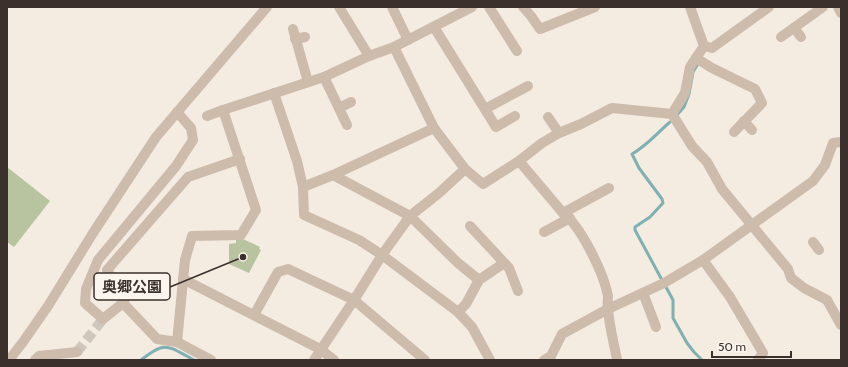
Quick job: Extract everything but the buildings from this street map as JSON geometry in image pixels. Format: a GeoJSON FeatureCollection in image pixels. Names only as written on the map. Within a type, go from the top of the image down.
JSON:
{"type":"FeatureCollection","features":[{"type":"Feature","properties":{"kind":"street"},"geometry":{"type":"LineString","coordinates":[[9,360],[48,306],[156,137],[267,7]]}},
{"type":"Feature","properties":{"kind":"street"},"geometry":{"type":"LineString","coordinates":[[339,7],[369,56]]}},
{"type":"Feature","properties":{"kind":"street"},"geometry":{"type":"LineString","coordinates":[[392,7],[408,40]]}},
{"type":"Feature","properties":{"kind":"street"},"geometry":{"type":"LineString","coordinates":[[207,116],[324,77],[369,56],[394,47],[434,27],[457,10],[472,7]]}},
{"type":"Feature","properties":{"kind":"street"},"geometry":{"type":"LineString","coordinates":[[489,7],[517,51]]}},
{"type":"Feature","properties":{"kind":"street"},"geometry":{"type":"LineString","coordinates":[[523,7],[540,29],[595,7]]}},
{"type":"Feature","properties":{"kind":"street"},"geometry":{"type":"LineString","coordinates":[[690,7],[704,46]]}},
{"type":"Feature","properties":{"kind":"street"},"geometry":{"type":"LineString","coordinates":[[704,46],[712,48],[769,7]]}},
{"type":"Feature","properties":{"kind":"street"},"geometry":{"type":"LineString","coordinates":[[780,37],[823,7]]}},
{"type":"Feature","properties":{"kind":"street"},"geometry":{"type":"LineString","coordinates":[[838,7],[841,13]]}},
{"type":"Feature","properties":{"kind":"street"},"geometry":{"type":"LineString","coordinates":[[434,27],[496,127],[515,116]]}},
{"type":"Feature","properties":{"kind":"street"},"geometry":{"type":"LineString","coordinates":[[794,28],[801,37]]}},
{"type":"Feature","properties":{"kind":"street"},"geometry":{"type":"LineString","coordinates":[[298,35],[308,82]]}},
{"type":"Feature","properties":{"kind":"street"},"geometry":{"type":"LineString","coordinates":[[672,114],[685,93],[690,67],[704,46]]}},
{"type":"Feature","properties":{"kind":"street"},"geometry":{"type":"LineString","coordinates":[[394,47],[434,128],[465,169],[483,184],[519,161],[542,143],[559,133],[581,124],[612,108],[672,114]]}},
{"type":"Feature","properties":{"kind":"street"},"geometry":{"type":"LineString","coordinates":[[696,58],[712,68],[755,89],[762,103],[734,132]]}},
{"type":"Feature","properties":{"kind":"street"},"geometry":{"type":"LineString","coordinates":[[324,77],[347,125]]}},
{"type":"Feature","properties":{"kind":"street"},"geometry":{"type":"LineString","coordinates":[[485,109],[528,86]]}},
{"type":"Feature","properties":{"kind":"street"},"geometry":{"type":"LineString","coordinates":[[274,93],[297,161],[303,187],[304,215],[359,240],[382,255],[458,312],[472,327],[490,360]]}},
{"type":"Feature","properties":{"kind":"street"},"geometry":{"type":"LineString","coordinates":[[339,108],[351,102]]}},
{"type":"Feature","properties":{"kind":"street"},"geometry":{"type":"LineString","coordinates":[[178,342],[185,260],[192,236],[242,235],[256,210],[224,110]]}},
{"type":"Feature","properties":{"kind":"street"},"geometry":{"type":"LineString","coordinates":[[177,112],[191,128],[193,140],[176,166],[98,260],[86,289],[85,304],[103,319],[123,303],[125,299],[107,270],[188,177],[240,159]]}},
{"type":"Feature","properties":{"kind":"street"},"geometry":{"type":"LineString","coordinates":[[672,114],[692,146],[707,162],[722,189],[788,269],[791,278],[804,288],[827,300],[841,325]]}},
{"type":"Feature","properties":{"kind":"street"},"geometry":{"type":"LineString","coordinates":[[548,117],[559,133]]}},
{"type":"Feature","properties":{"kind":"street"},"geometry":{"type":"LineString","coordinates":[[744,121],[752,130]]}},
{"type":"Feature","properties":{"kind":"street"},"geometry":{"type":"LineString","coordinates":[[303,187],[333,175],[434,128]]}},
{"type":"Feature","properties":{"kind":"street"},"geometry":{"type":"LineString","coordinates":[[544,360],[551,356],[562,334],[608,309],[664,283],[703,260],[752,226],[813,181],[825,165],[833,143],[841,142]]}},
{"type":"Feature","properties":{"kind":"street"},"geometry":{"type":"LineString","coordinates":[[519,161],[567,216],[589,248],[602,277],[608,297],[608,309],[617,360]]}},
{"type":"Feature","properties":{"kind":"street"},"geometry":{"type":"LineString","coordinates":[[314,360],[382,255],[410,216],[439,193],[465,169]]}},
{"type":"Feature","properties":{"kind":"street"},"geometry":{"type":"LineString","coordinates":[[333,175],[410,216],[479,280]]}},
{"type":"Feature","properties":{"kind":"street"},"geometry":{"type":"LineString","coordinates":[[544,232],[609,188]]}},
{"type":"Feature","properties":{"kind":"street"},"geometry":{"type":"LineString","coordinates":[[470,226],[509,268],[518,292]]}},
{"type":"Feature","properties":{"kind":"street"},"geometry":{"type":"LineString","coordinates":[[703,260],[730,296],[763,358]]}},
{"type":"Feature","properties":{"kind":"street"},"geometry":{"type":"LineString","coordinates":[[458,312],[466,304],[479,280],[504,263]]}},
{"type":"Feature","properties":{"kind":"street"},"geometry":{"type":"LineString","coordinates":[[254,315],[278,272],[288,269],[354,300],[425,360]]}},
{"type":"Feature","properties":{"kind":"street"},"geometry":{"type":"LineString","coordinates":[[183,279],[320,349],[334,360]]}},
{"type":"Feature","properties":{"kind":"street"},"geometry":{"type":"LineString","coordinates":[[643,293],[656,327]]}},
{"type":"Feature","properties":{"kind":"street"},"geometry":{"type":"LineString","coordinates":[[123,303],[156,339],[178,342],[211,360]]}},
{"type":"Feature","properties":{"kind":"street"},"geometry":{"type":"LineString","coordinates":[[35,360],[39,356],[77,352]]}},
{"type":"Feature","properties":{"kind":"green space"},"geometry":{"type":"Polygon","coordinates":[[[7,167],[50,201],[14,247],[7,242],[7,167]]]}},
{"type":"Feature","properties":{"kind":"green space"},"geometry":{"type":"Polygon","coordinates":[[[236,239],[243,239],[260,247],[259,249],[261,250],[249,273],[229,264],[229,244],[236,243],[236,239]]]}},
{"type":"Feature","properties":{"kind":"waterway"},"geometry":{"type":"LineString","coordinates":[[676,116],[684,107],[689,94],[693,72],[699,62]]}},
{"type":"Feature","properties":{"kind":"waterway"},"geometry":{"type":"LineString","coordinates":[[662,280],[635,230],[635,227],[650,217],[663,203],[662,199],[639,168],[632,154],[648,143],[670,122]]}},
{"type":"Feature","properties":{"kind":"waterway"},"geometry":{"type":"LineString","coordinates":[[666,287],[673,300],[673,318],[687,343],[702,360]]}},
{"type":"Feature","properties":{"kind":"waterway"},"geometry":{"type":"LineString","coordinates":[[141,360],[156,350],[167,347],[194,360]]}},
{"type":"Feature","properties":{"kind":"tunnel"},"geometry":{"type":"LineString","coordinates":[[77,352],[103,319]]}},
{"type":"Feature","properties":{"kind":"place","name":"奥郷公園"},"geometry":{"type":"Point","coordinates":[243,257]}}]}
